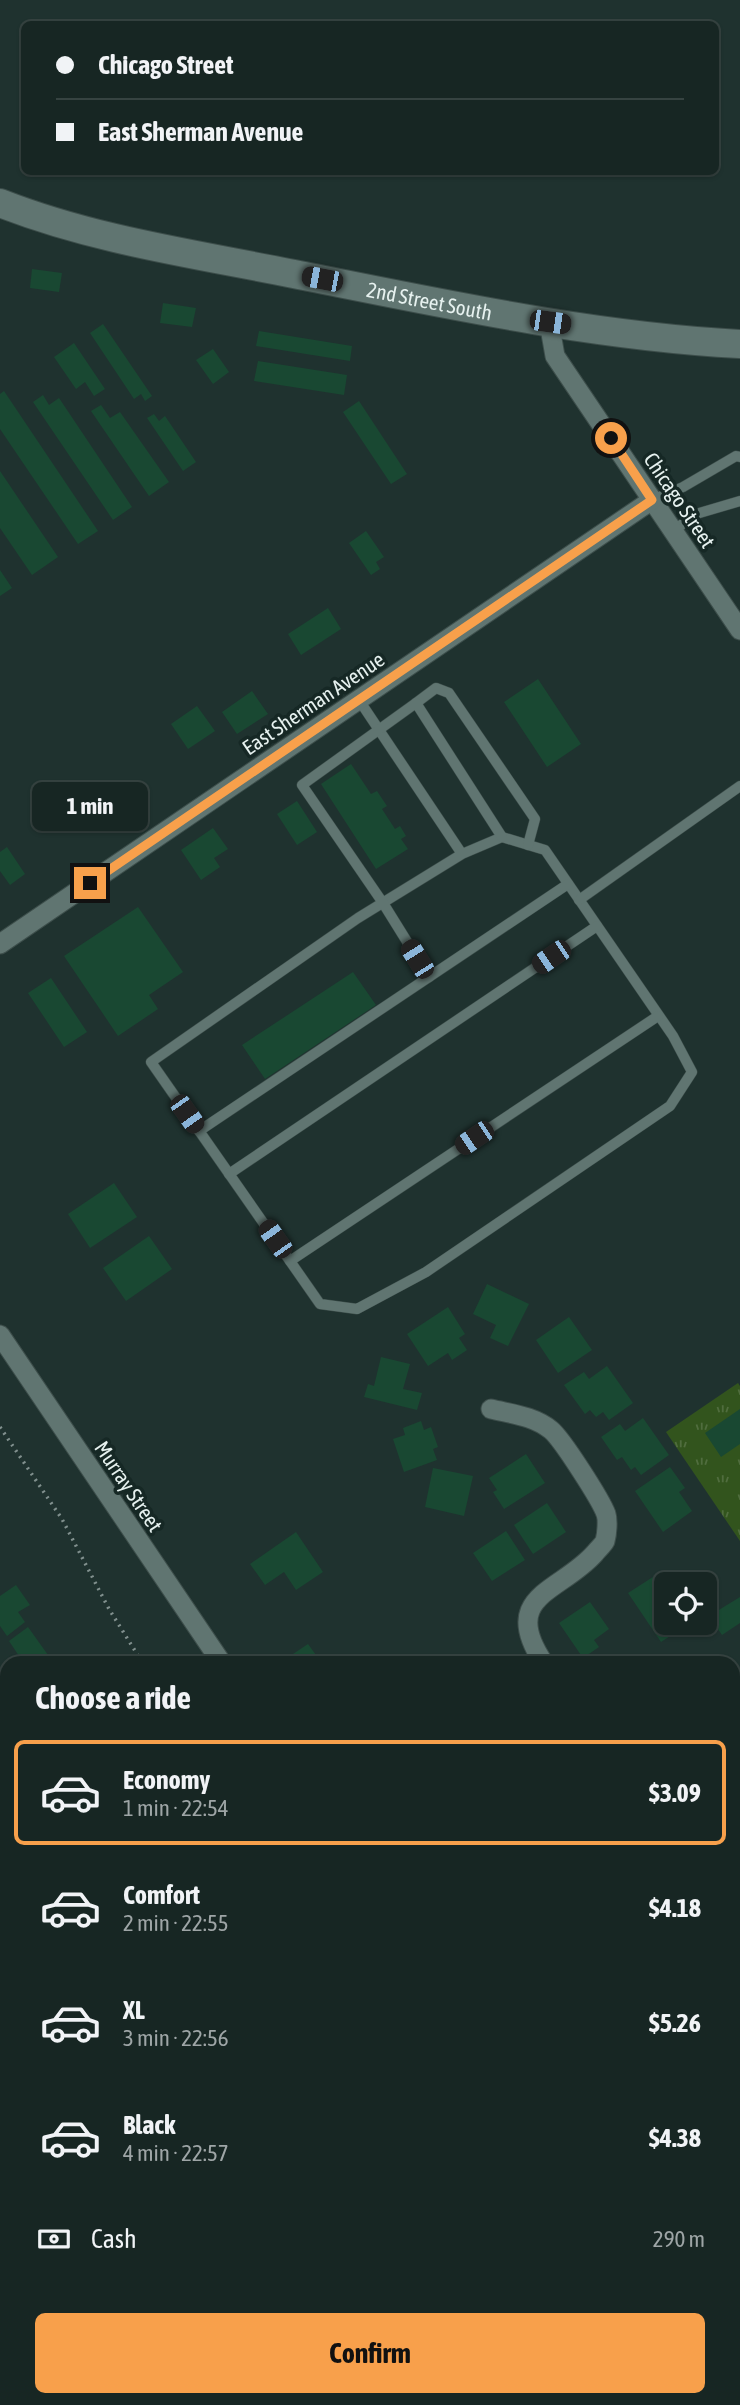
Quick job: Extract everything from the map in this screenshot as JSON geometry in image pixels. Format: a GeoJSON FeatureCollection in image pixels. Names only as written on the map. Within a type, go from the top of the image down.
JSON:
{"type":"FeatureCollection","features":[{"type":"Feature","properties":{"kind":"street","name":"2nd Street South"},"geometry":{"type":"LineString","coordinates":[[0,203],[35,217],[114,238],[426,300],[550,322],[681,340],[740,344]]}},
{"type":"Feature","properties":{"kind":"street","name":"Chicago Street"},"geometry":{"type":"LineString","coordinates":[[550,322],[555,356],[740,630]]}},
{"type":"Feature","properties":{"kind":"street","name":"East Sherman Avenue"},"geometry":{"type":"LineString","coordinates":[[0,944],[652,500]]}},
{"type":"Feature","properties":{"kind":"street","name":"Murray Street"},"geometry":{"type":"LineString","coordinates":[[0,1335],[217,1656]]}},
{"type":"Feature","properties":{"kind":"street"},"geometry":{"type":"LineString","coordinates":[[491,1409],[534,1419],[552,1431],[596,1494],[607,1517],[604,1542],[588,1561],[545,1590],[533,1603],[528,1637],[539,1656]]}},
{"type":"Feature","properties":{"kind":"lane"},"geometry":{"type":"LineString","coordinates":[[652,500],[683,487],[736,456],[740,457]]}},
{"type":"Feature","properties":{"kind":"lane"},"geometry":{"type":"LineString","coordinates":[[673,531],[696,514],[740,501]]}},
{"type":"Feature","properties":{"kind":"lane"},"geometry":{"type":"LineString","coordinates":[[429,977],[383,903],[302,785],[436,688],[449,693],[536,819],[528,845]]}},
{"type":"Feature","properties":{"kind":"lane"},"geometry":{"type":"LineString","coordinates":[[359,700],[462,854]]}},
{"type":"Feature","properties":{"kind":"lane"},"geometry":{"type":"LineString","coordinates":[[416,703],[502,837]]}},
{"type":"Feature","properties":{"kind":"lane"},"geometry":{"type":"LineString","coordinates":[[579,900],[740,786]]}},
{"type":"Feature","properties":{"kind":"lane"},"geometry":{"type":"LineString","coordinates":[[502,837],[528,845],[545,850],[658,1016],[692,1072],[670,1106],[426,1272],[357,1309],[320,1304],[151,1062],[358,918],[462,854],[502,837]]}},
{"type":"Feature","properties":{"kind":"lane"},"geometry":{"type":"LineString","coordinates":[[199,1131],[568,884]]}},
{"type":"Feature","properties":{"kind":"lane"},"geometry":{"type":"LineString","coordinates":[[229,1174],[597,926]]}},
{"type":"Feature","properties":{"kind":"lane"},"geometry":{"type":"LineString","coordinates":[[290,1261],[658,1016]]}},
{"type":"Feature","properties":{"kind":"path"},"geometry":{"type":"LineString","coordinates":[[0,1427],[62,1519],[109,1609],[138,1656]]}},
{"type":"Feature","properties":{"kind":"green space"},"geometry":{"type":"Polygon","coordinates":[[[738,1383],[740,1386],[740,1541],[666,1432],[738,1383]]]}},
{"type":"Feature","properties":{"kind":"building"},"geometry":{"type":"Polygon","coordinates":[[[32,269],[62,273],[59,292],[30,288],[32,269]]]}},
{"type":"Feature","properties":{"kind":"building"},"geometry":{"type":"Polygon","coordinates":[[[163,303],[196,308],[192,327],[160,323],[163,303]]]}},
{"type":"Feature","properties":{"kind":"building"},"geometry":{"type":"Polygon","coordinates":[[[103,324],[152,396],[145,401],[141,394],[134,399],[90,333],[103,324]]]}},
{"type":"Feature","properties":{"kind":"building"},"geometry":{"type":"Polygon","coordinates":[[[259,331],[352,346],[350,361],[256,346],[259,331]]]}},
{"type":"Feature","properties":{"kind":"building"},"geometry":{"type":"Polygon","coordinates":[[[74,343],[105,389],[94,396],[85,382],[76,389],[54,357],[74,343]]]}},
{"type":"Feature","properties":{"kind":"building"},"geometry":{"type":"Polygon","coordinates":[[[213,349],[229,372],[213,384],[196,360],[213,349]]]}},
{"type":"Feature","properties":{"kind":"building"},"geometry":{"type":"Polygon","coordinates":[[[258,361],[347,375],[344,395],[254,381],[258,361]]]}},
{"type":"Feature","properties":{"kind":"building"},"geometry":{"type":"Polygon","coordinates":[[[4,391],[98,531],[78,544],[0,429],[0,394],[4,391]]]}},
{"type":"Feature","properties":{"kind":"building"},"geometry":{"type":"Polygon","coordinates":[[[43,395],[49,405],[59,398],[132,507],[113,520],[33,402],[43,395]]]}},
{"type":"Feature","properties":{"kind":"building"},"geometry":{"type":"Polygon","coordinates":[[[359,401],[407,474],[391,484],[343,412],[359,401]]]}},
{"type":"Feature","properties":{"kind":"building"},"geometry":{"type":"Polygon","coordinates":[[[101,405],[110,418],[120,412],[169,482],[149,496],[91,411],[101,405]]]}},
{"type":"Feature","properties":{"kind":"building"},"geometry":{"type":"Polygon","coordinates":[[[154,414],[159,421],[165,416],[196,462],[183,471],[147,418],[154,414]]]}},
{"type":"Feature","properties":{"kind":"building"},"geometry":{"type":"Polygon","coordinates":[[[0,471],[58,557],[32,575],[0,528],[0,471]]]}},
{"type":"Feature","properties":{"kind":"building"},"geometry":{"type":"Polygon","coordinates":[[[366,531],[384,557],[376,562],[380,569],[371,575],[349,543],[366,531]]]}},
{"type":"Feature","properties":{"kind":"building"},"geometry":{"type":"Polygon","coordinates":[[[0,570],[12,588],[0,596],[0,570]]]}},
{"type":"Feature","properties":{"kind":"building"},"geometry":{"type":"Polygon","coordinates":[[[328,608],[341,629],[301,655],[288,634],[328,608]]]}},
{"type":"Feature","properties":{"kind":"building"},"geometry":{"type":"Polygon","coordinates":[[[538,679],[581,744],[547,767],[504,702],[538,679]]]}},
{"type":"Feature","properties":{"kind":"building"},"geometry":{"type":"Polygon","coordinates":[[[252,691],[268,714],[237,734],[222,712],[252,691]]]}},
{"type":"Feature","properties":{"kind":"building"},"geometry":{"type":"Polygon","coordinates":[[[197,706],[215,731],[188,749],[171,724],[197,706]]]}},
{"type":"Feature","properties":{"kind":"building"},"geometry":{"type":"Polygon","coordinates":[[[351,764],[371,794],[377,791],[387,806],[382,809],[395,829],[400,826],[406,836],[401,839],[408,849],[376,869],[321,784],[351,764]]]}},
{"type":"Feature","properties":{"kind":"building"},"geometry":{"type":"Polygon","coordinates":[[[115,792],[125,807],[107,819],[97,804],[115,792]]]}},
{"type":"Feature","properties":{"kind":"building"},"geometry":{"type":"Polygon","coordinates":[[[297,801],[317,832],[297,845],[277,814],[297,801]]]}},
{"type":"Feature","properties":{"kind":"building"},"geometry":{"type":"Polygon","coordinates":[[[213,828],[228,849],[214,858],[220,867],[201,880],[181,850],[213,828]]]}},
{"type":"Feature","properties":{"kind":"building"},"geometry":{"type":"Polygon","coordinates":[[[7,847],[25,874],[10,885],[0,871],[0,852],[7,847]]]}},
{"type":"Feature","properties":{"kind":"building"},"geometry":{"type":"Polygon","coordinates":[[[138,907],[183,972],[149,995],[158,1009],[118,1036],[64,956],[138,907]]]}},
{"type":"Feature","properties":{"kind":"building"},"geometry":{"type":"Polygon","coordinates":[[[353,972],[376,1005],[265,1079],[242,1045],[353,972]]]}},
{"type":"Feature","properties":{"kind":"building"},"geometry":{"type":"Polygon","coordinates":[[[51,978],[87,1032],[64,1047],[28,993],[51,978]]]}},
{"type":"Feature","properties":{"kind":"building"},"geometry":{"type":"Polygon","coordinates":[[[114,1183],[137,1217],[90,1248],[68,1214],[114,1183]]]}},
{"type":"Feature","properties":{"kind":"building"},"geometry":{"type":"Polygon","coordinates":[[[149,1236],[172,1269],[126,1301],[103,1268],[149,1236]]]}},
{"type":"Feature","properties":{"kind":"building"},"geometry":{"type":"Polygon","coordinates":[[[487,1284],[529,1304],[508,1346],[490,1338],[496,1325],[473,1314],[487,1284]]]}},
{"type":"Feature","properties":{"kind":"building"},"geometry":{"type":"Polygon","coordinates":[[[448,1307],[465,1334],[459,1338],[467,1350],[452,1360],[448,1353],[428,1366],[407,1334],[448,1307]]]}},
{"type":"Feature","properties":{"kind":"building"},"geometry":{"type":"Polygon","coordinates":[[[569,1317],[592,1350],[558,1373],[536,1340],[569,1317]]]}},
{"type":"Feature","properties":{"kind":"building"},"geometry":{"type":"Polygon","coordinates":[[[381,1357],[410,1364],[403,1389],[422,1393],[417,1410],[364,1397],[368,1384],[374,1386],[381,1357]]]}},
{"type":"Feature","properties":{"kind":"building"},"geometry":{"type":"Polygon","coordinates":[[[607,1366],[633,1403],[609,1420],[603,1412],[596,1417],[590,1410],[585,1414],[564,1385],[584,1372],[589,1379],[607,1366]]]}},
{"type":"Feature","properties":{"kind":"building"},"geometry":{"type":"Polygon","coordinates":[[[740,1409],[740,1444],[721,1457],[705,1433],[740,1409]]]}},
{"type":"Feature","properties":{"kind":"building"},"geometry":{"type":"Polygon","coordinates":[[[643,1418],[669,1455],[641,1475],[635,1467],[631,1470],[622,1457],[617,1460],[601,1437],[620,1424],[625,1431],[643,1418]]]}},
{"type":"Feature","properties":{"kind":"building"},"geometry":{"type":"Polygon","coordinates":[[[421,1421],[424,1430],[431,1427],[438,1447],[433,1449],[437,1460],[404,1472],[393,1439],[405,1435],[403,1428],[421,1421]]]}},
{"type":"Feature","properties":{"kind":"building"},"geometry":{"type":"Polygon","coordinates":[[[526,1454],[545,1483],[504,1509],[493,1492],[497,1490],[489,1478],[526,1454]]]}},
{"type":"Feature","properties":{"kind":"building"},"geometry":{"type":"Polygon","coordinates":[[[670,1467],[685,1488],[679,1492],[692,1511],[663,1532],[635,1491],[670,1467]]]}},
{"type":"Feature","properties":{"kind":"building"},"geometry":{"type":"Polygon","coordinates":[[[433,1468],[473,1476],[464,1516],[425,1507],[433,1468]]]}},
{"type":"Feature","properties":{"kind":"building"},"geometry":{"type":"Polygon","coordinates":[[[547,1503],[566,1532],[533,1554],[514,1525],[547,1503]]]}},
{"type":"Feature","properties":{"kind":"building"},"geometry":{"type":"Polygon","coordinates":[[[506,1531],[525,1560],[492,1581],[473,1553],[506,1531]]]}},
{"type":"Feature","properties":{"kind":"building"},"geometry":{"type":"Polygon","coordinates":[[[296,1532],[323,1572],[296,1590],[284,1572],[265,1585],[250,1564],[296,1532]]]}},
{"type":"Feature","properties":{"kind":"building"},"geometry":{"type":"Polygon","coordinates":[[[654,1578],[654,1632],[628,1593],[654,1578]]]}},
{"type":"Feature","properties":{"kind":"building"},"geometry":{"type":"Polygon","coordinates":[[[16,1585],[30,1605],[18,1612],[25,1622],[7,1636],[0,1626],[0,1596],[16,1585]]]}},
{"type":"Feature","properties":{"kind":"building"},"geometry":{"type":"Polygon","coordinates":[[[740,1597],[740,1623],[722,1635],[717,1628],[717,1611],[740,1597]]]}},
{"type":"Feature","properties":{"kind":"building"},"geometry":{"type":"Polygon","coordinates":[[[590,1602],[609,1629],[594,1640],[599,1647],[582,1656],[559,1623],[590,1602]]]}},
{"type":"Feature","properties":{"kind":"building"},"geometry":{"type":"Polygon","coordinates":[[[28,1627],[49,1656],[19,1656],[9,1641],[28,1627]]]}},
{"type":"Feature","properties":{"kind":"building"},"geometry":{"type":"Polygon","coordinates":[[[656,1635],[672,1635],[661,1642],[656,1635]]]}},
{"type":"Feature","properties":{"kind":"building"},"geometry":{"type":"Polygon","coordinates":[[[308,1644],[317,1656],[290,1656],[308,1644]]]}},
{"type":"Feature","properties":{"kind":"route"},"geometry":{"type":"LineString","coordinates":[[90,883],[652,500],[611,438]]}}]}
